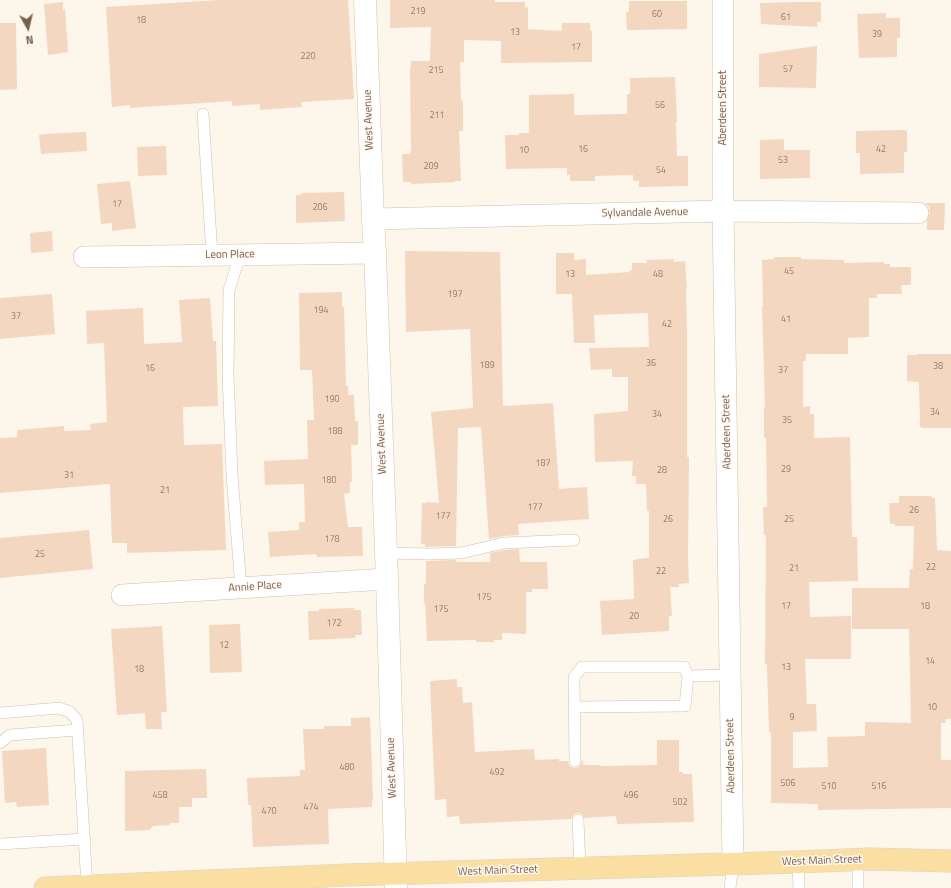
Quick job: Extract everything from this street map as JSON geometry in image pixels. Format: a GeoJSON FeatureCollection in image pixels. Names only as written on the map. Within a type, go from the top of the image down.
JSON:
{"type":"FeatureCollection","features":[{"type":"Feature","properties":{"kind":"main road","name":"West Avenue"},"geometry":{"type":"LineString","coordinates":[[365,0],[387,579],[396,881]]}},
{"type":"Feature","properties":{"kind":"main road","name":"West Main Street"},"geometry":{"type":"LineString","coordinates":[[45,888],[396,881],[580,868],[858,860],[951,861]]}},
{"type":"Feature","properties":{"kind":"street","name":"Aberdeen Street"},"geometry":{"type":"LineString","coordinates":[[723,0],[724,211],[733,864]]}},
{"type":"Feature","properties":{"kind":"street","name":"Sylvandale Avenue"},"geometry":{"type":"LineString","coordinates":[[373,219],[724,211],[918,213]]}},
{"type":"Feature","properties":{"kind":"street","name":"Leon Place"},"geometry":{"type":"LineString","coordinates":[[84,257],[375,253]]}},
{"type":"Feature","properties":{"kind":"street","name":"Annie Place"},"geometry":{"type":"LineString","coordinates":[[122,595],[387,579]]}},
{"type":"Feature","properties":{"kind":"lane"},"geometry":{"type":"LineString","coordinates":[[202,114],[212,255]]}},
{"type":"Feature","properties":{"kind":"lane"},"geometry":{"type":"LineString","coordinates":[[240,255],[229,290],[228,375],[232,475],[241,588]]}},
{"type":"Feature","properties":{"kind":"lane"},"geometry":{"type":"LineString","coordinates":[[386,553],[461,553],[504,544],[574,540]]}},
{"type":"Feature","properties":{"kind":"lane"},"geometry":{"type":"LineString","coordinates":[[574,707],[685,706],[688,676],[684,667],[582,667],[574,678],[574,707],[575,761]]}},
{"type":"Feature","properties":{"kind":"lane"},"geometry":{"type":"LineString","coordinates":[[688,676],[730,675]]}},
{"type":"Feature","properties":{"kind":"lane"},"geometry":{"type":"LineString","coordinates":[[0,713],[60,708],[70,712],[77,720],[87,886]]}},
{"type":"Feature","properties":{"kind":"lane"},"geometry":{"type":"LineString","coordinates":[[0,743],[10,735],[78,730]]}},
{"type":"Feature","properties":{"kind":"lane"},"geometry":{"type":"LineString","coordinates":[[578,820],[580,868]]}},
{"type":"Feature","properties":{"kind":"lane"},"geometry":{"type":"LineString","coordinates":[[0,844],[84,839]]}},
{"type":"Feature","properties":{"kind":"lane"},"geometry":{"type":"LineString","coordinates":[[858,860],[858,888]]}},
{"type":"Feature","properties":{"kind":"lane"},"geometry":{"type":"LineString","coordinates":[[798,862],[799,888]]}},
{"type":"Feature","properties":{"kind":"lane"},"geometry":{"type":"LineString","coordinates":[[730,888],[733,864]]}},
{"type":"Feature","properties":{"kind":"building"},"geometry":{"type":"Polygon","coordinates":[[[220,0],[348,0],[354,99],[301,102],[302,107],[260,110],[260,104],[232,106],[232,101],[130,108],[130,105],[112,107],[106,7],[220,0]]]}},
{"type":"Feature","properties":{"kind":"building"},"geometry":{"type":"Polygon","coordinates":[[[390,0],[495,0],[495,2],[525,2],[525,8],[528,7],[528,29],[562,31],[562,23],[590,23],[590,31],[592,31],[592,62],[501,63],[501,41],[464,40],[464,62],[460,62],[461,101],[463,100],[463,131],[459,131],[461,181],[411,184],[411,182],[403,182],[402,154],[410,154],[411,152],[411,61],[430,61],[431,27],[390,28],[390,0]]]}},
{"type":"Feature","properties":{"kind":"building"},"geometry":{"type":"Polygon","coordinates":[[[629,1],[687,1],[687,29],[627,30],[626,12],[629,12],[629,1]]]}},
{"type":"Feature","properties":{"kind":"building"},"geometry":{"type":"Polygon","coordinates":[[[63,2],[63,10],[65,9],[68,52],[48,55],[44,4],[63,2]]]}},
{"type":"Feature","properties":{"kind":"building"},"geometry":{"type":"Polygon","coordinates":[[[821,2],[821,22],[817,22],[817,27],[761,24],[760,3],[821,2]]]}},
{"type":"Feature","properties":{"kind":"building"},"geometry":{"type":"Polygon","coordinates":[[[886,13],[886,18],[900,18],[900,38],[897,38],[897,57],[859,58],[857,14],[886,13]]]}},
{"type":"Feature","properties":{"kind":"building"},"geometry":{"type":"Polygon","coordinates":[[[0,23],[16,23],[17,89],[0,90],[0,23]]]}},
{"type":"Feature","properties":{"kind":"building"},"geometry":{"type":"Polygon","coordinates":[[[817,46],[816,88],[759,87],[759,54],[817,46]]]}},
{"type":"Feature","properties":{"kind":"building"},"geometry":{"type":"Polygon","coordinates":[[[675,77],[677,156],[688,156],[688,186],[639,187],[639,181],[633,181],[633,175],[595,176],[595,181],[570,181],[570,175],[567,175],[567,168],[506,169],[505,135],[529,133],[529,95],[574,94],[574,115],[627,114],[627,94],[630,94],[630,78],[675,77]]]}},
{"type":"Feature","properties":{"kind":"building"},"geometry":{"type":"Polygon","coordinates":[[[856,131],[907,131],[907,152],[904,152],[904,173],[860,174],[860,153],[856,153],[856,131]]]}},
{"type":"Feature","properties":{"kind":"building"},"geometry":{"type":"Polygon","coordinates":[[[86,132],[87,151],[41,154],[39,135],[86,132]]]}},
{"type":"Feature","properties":{"kind":"building"},"geometry":{"type":"Polygon","coordinates":[[[784,139],[784,150],[810,150],[810,178],[760,179],[760,140],[784,139]]]}},
{"type":"Feature","properties":{"kind":"building"},"geometry":{"type":"Polygon","coordinates":[[[166,146],[167,175],[138,176],[137,147],[166,146]]]}},
{"type":"Feature","properties":{"kind":"building"},"geometry":{"type":"Polygon","coordinates":[[[130,181],[136,228],[112,231],[112,223],[101,224],[97,184],[130,181]]]}},
{"type":"Feature","properties":{"kind":"building"},"geometry":{"type":"Polygon","coordinates":[[[344,192],[345,221],[296,223],[296,195],[301,195],[301,193],[344,192]]]}},
{"type":"Feature","properties":{"kind":"building"},"geometry":{"type":"Polygon","coordinates":[[[926,203],[945,203],[944,230],[927,230],[926,221],[930,213],[929,207],[926,203]]]}},
{"type":"Feature","properties":{"kind":"building"},"geometry":{"type":"Polygon","coordinates":[[[52,231],[53,251],[31,253],[30,233],[52,231]]]}},
{"type":"Feature","properties":{"kind":"building"},"geometry":{"type":"Polygon","coordinates":[[[405,251],[500,252],[503,406],[553,403],[559,489],[587,487],[589,519],[518,524],[519,535],[489,539],[481,427],[458,428],[456,546],[425,547],[425,544],[421,544],[422,503],[439,503],[431,412],[473,408],[470,329],[406,332],[405,251]]]}},
{"type":"Feature","properties":{"kind":"building"},"geometry":{"type":"Polygon","coordinates":[[[556,253],[574,253],[574,260],[586,259],[586,275],[630,272],[629,271],[632,270],[632,263],[647,263],[647,260],[674,259],[674,262],[685,261],[687,288],[689,583],[679,584],[679,587],[670,587],[672,616],[669,616],[669,631],[602,635],[600,601],[634,599],[633,560],[649,558],[649,511],[647,511],[646,484],[636,484],[636,476],[632,476],[633,461],[595,462],[594,414],[628,411],[628,377],[612,377],[612,369],[591,370],[589,348],[649,347],[648,313],[594,315],[595,343],[574,343],[572,294],[556,294],[556,253]]]}},
{"type":"Feature","properties":{"kind":"building"},"geometry":{"type":"Polygon","coordinates":[[[774,257],[844,260],[844,263],[884,262],[884,264],[890,264],[890,267],[911,267],[911,285],[901,285],[902,294],[877,294],[877,298],[869,298],[869,337],[848,338],[848,354],[806,354],[806,361],[803,361],[803,407],[810,406],[810,414],[814,414],[814,438],[850,437],[852,537],[857,537],[858,581],[809,582],[810,617],[851,616],[851,659],[805,659],[807,704],[816,704],[817,731],[793,732],[793,768],[828,767],[827,737],[865,736],[865,722],[911,723],[909,629],[852,629],[852,588],[909,588],[910,569],[913,569],[914,526],[895,526],[895,524],[890,524],[889,503],[899,503],[899,496],[932,496],[932,498],[935,498],[937,550],[951,551],[951,719],[945,719],[946,723],[941,723],[941,760],[951,760],[951,808],[818,810],[818,804],[771,803],[771,732],[769,732],[767,664],[765,664],[766,535],[764,535],[763,507],[767,507],[766,438],[764,438],[765,407],[762,260],[774,259],[774,257]]]}},
{"type":"Feature","properties":{"kind":"building"},"geometry":{"type":"Polygon","coordinates":[[[342,292],[342,307],[344,307],[346,386],[348,386],[348,395],[354,395],[355,421],[358,421],[358,445],[351,445],[352,482],[350,482],[350,493],[344,494],[348,527],[362,527],[363,556],[317,557],[316,554],[270,557],[268,532],[299,530],[299,522],[305,522],[304,484],[265,485],[264,461],[308,459],[307,420],[314,420],[312,370],[300,370],[299,293],[342,292]]]}},
{"type":"Feature","properties":{"kind":"building"},"geometry":{"type":"Polygon","coordinates":[[[52,294],[55,334],[0,339],[0,298],[52,294]]]}},
{"type":"Feature","properties":{"kind":"building"},"geometry":{"type":"Polygon","coordinates":[[[210,298],[213,341],[216,341],[218,406],[183,407],[184,445],[222,444],[226,550],[127,553],[127,543],[112,543],[110,484],[0,493],[0,438],[17,437],[17,430],[64,426],[64,431],[91,430],[90,424],[107,422],[104,343],[87,344],[86,311],[143,308],[144,344],[182,342],[179,300],[210,298]]]}},
{"type":"Feature","properties":{"kind":"building"},"geometry":{"type":"Polygon","coordinates":[[[951,354],[951,428],[920,427],[919,382],[907,381],[907,355],[951,354]]]}},
{"type":"Feature","properties":{"kind":"building"},"geometry":{"type":"Polygon","coordinates":[[[89,530],[93,569],[0,578],[0,538],[89,530]]]}},
{"type":"Feature","properties":{"kind":"building"},"geometry":{"type":"Polygon","coordinates":[[[519,549],[520,562],[547,562],[548,589],[532,589],[532,592],[526,592],[526,634],[502,633],[502,640],[494,640],[494,642],[476,642],[476,640],[427,641],[424,603],[426,561],[456,560],[456,562],[490,562],[490,553],[519,549]]]}},
{"type":"Feature","properties":{"kind":"building"},"geometry":{"type":"Polygon","coordinates":[[[354,608],[354,610],[361,610],[362,635],[355,635],[356,638],[309,640],[308,611],[319,611],[319,609],[354,608]]]}},
{"type":"Feature","properties":{"kind":"building"},"geometry":{"type":"Polygon","coordinates":[[[240,624],[242,672],[210,673],[209,625],[240,624]]]}},
{"type":"Feature","properties":{"kind":"building"},"geometry":{"type":"Polygon","coordinates":[[[162,626],[167,712],[161,712],[162,729],[146,729],[145,713],[117,715],[111,629],[162,626]]]}},
{"type":"Feature","properties":{"kind":"building"},"geometry":{"type":"Polygon","coordinates":[[[457,679],[457,687],[462,687],[463,703],[472,702],[475,752],[534,749],[535,760],[559,759],[559,761],[568,761],[571,767],[575,768],[579,767],[582,760],[583,765],[657,765],[657,740],[679,740],[679,772],[683,772],[683,774],[692,774],[694,822],[617,824],[616,816],[584,818],[582,814],[578,813],[574,814],[571,819],[460,824],[459,816],[447,817],[446,799],[435,800],[430,681],[457,679]]]}},
{"type":"Feature","properties":{"kind":"building"},"geometry":{"type":"Polygon","coordinates":[[[370,717],[372,807],[328,809],[329,844],[253,847],[251,805],[248,805],[247,778],[300,776],[300,770],[305,770],[303,729],[324,729],[324,726],[351,726],[351,718],[370,717]]]}},
{"type":"Feature","properties":{"kind":"building"},"geometry":{"type":"Polygon","coordinates":[[[46,748],[49,805],[17,807],[16,802],[5,803],[2,751],[46,748]]]}},
{"type":"Feature","properties":{"kind":"building"},"geometry":{"type":"Polygon","coordinates":[[[206,769],[207,798],[192,798],[192,807],[179,807],[179,823],[153,826],[150,830],[125,831],[125,771],[206,769]]]}}]}
